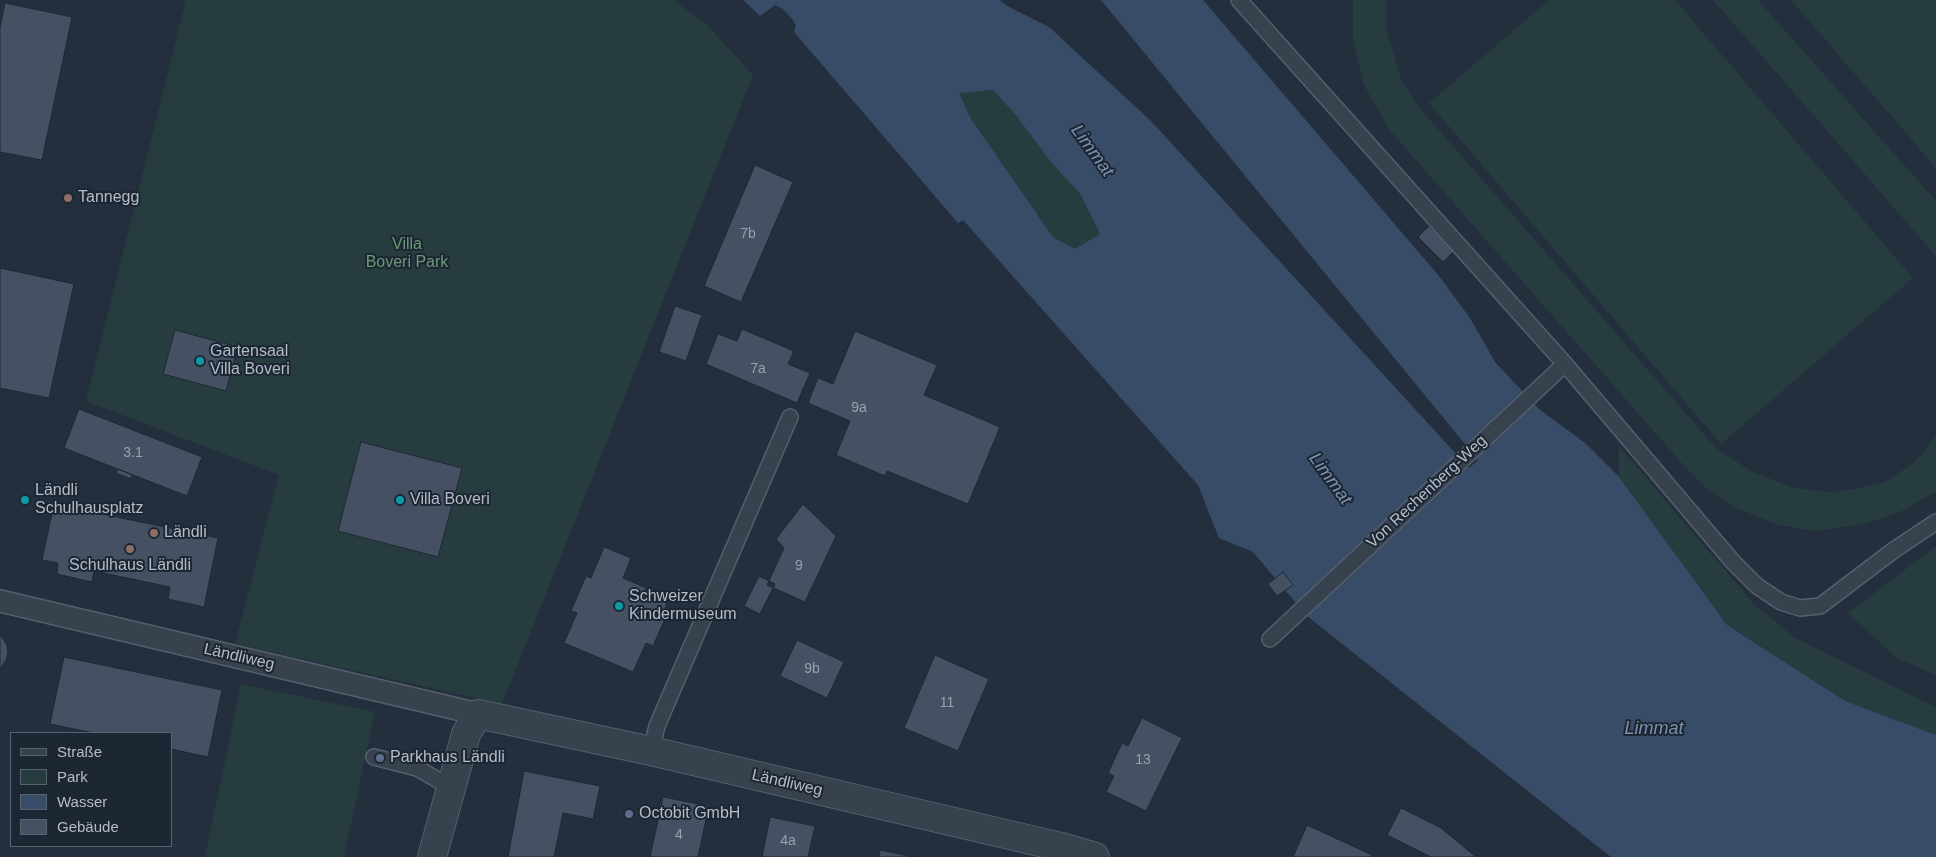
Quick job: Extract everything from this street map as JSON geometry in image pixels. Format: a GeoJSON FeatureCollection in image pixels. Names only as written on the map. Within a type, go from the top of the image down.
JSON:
{"type":"FeatureCollection","features":[{"type":"Feature","properties":{"kind":"street","name":"Ländliweg"},"geometry":{"type":"LineString","coordinates":[[0,601],[478,714],[651,751],[1061,847],[1095,857]]}},
{"type":"Feature","properties":{"kind":"street"},"geometry":{"type":"LineString","coordinates":[[432,857],[466,734],[478,714]]}},
{"type":"Feature","properties":{"kind":"lane"},"geometry":{"type":"LineString","coordinates":[[1239,0],[1566,364],[1733,562],[1757,586],[1781,602],[1800,608],[1820,606],[1894,550],[1936,522]]}},
{"type":"Feature","properties":{"kind":"lane","name":"Von Rechenberg-Weg"},"geometry":{"type":"LineString","coordinates":[[1270,639],[1566,364]]}},
{"type":"Feature","properties":{"kind":"lane"},"geometry":{"type":"LineString","coordinates":[[651,751],[657,726],[790,418]]}},
{"type":"Feature","properties":{"kind":"lane"},"geometry":{"type":"LineString","coordinates":[[374,757],[417,768],[450,787]]}},
{"type":"Feature","properties":{"kind":"green space","name":"Villa Boveri Park"},"geometry":{"type":"Polygon","coordinates":[[[186,0],[674,0],[707,25],[753,75],[502,704],[235,644],[279,475],[86,401],[186,0]]]}},
{"type":"Feature","properties":{"kind":"green space"},"geometry":{"type":"Polygon","coordinates":[[[1353,0],[1387,0],[1386,27],[1401,80],[1418,106],[1717,449],[1751,471],[1790,487],[1833,493],[1884,483],[1915,462],[1936,436],[1936,492],[1902,511],[1865,524],[1814,531],[1775,524],[1737,508],[1705,487],[1686,468],[1388,128],[1364,85],[1353,41],[1353,0]]]}},
{"type":"Feature","properties":{"kind":"green space"},"geometry":{"type":"Polygon","coordinates":[[[1549,0],[1675,0],[1913,278],[1721,444],[1429,103],[1549,0]]]}},
{"type":"Feature","properties":{"kind":"green space"},"geometry":{"type":"Polygon","coordinates":[[[1713,0],[1758,0],[1936,201],[1936,256],[1713,0]]]}},
{"type":"Feature","properties":{"kind":"green space"},"geometry":{"type":"Polygon","coordinates":[[[1791,0],[1936,0],[1936,168],[1791,0]]]}},
{"type":"Feature","properties":{"kind":"green space"},"geometry":{"type":"Polygon","coordinates":[[[993,90],[1015,114],[1051,162],[1081,195],[1100,234],[1075,250],[1053,237],[971,119],[959,93],[993,90]]]}},
{"type":"Feature","properties":{"kind":"green space"},"geometry":{"type":"Polygon","coordinates":[[[1619,446],[1754,604],[1795,638],[1936,707],[1936,735],[1845,701],[1727,625],[1619,477],[1619,446]]]}},
{"type":"Feature","properties":{"kind":"green space"},"geometry":{"type":"Polygon","coordinates":[[[1936,546],[1936,675],[1897,658],[1848,613],[1936,546]]]}},
{"type":"Feature","properties":{"kind":"green space"},"geometry":{"type":"Polygon","coordinates":[[[241,684],[375,712],[344,857],[205,857],[241,684]]]}},
{"type":"Feature","properties":{"kind":"water","name":"Limmat"},"geometry":{"type":"Polygon","coordinates":[[[743,0],[1000,0],[1007,6],[1049,27],[1151,121],[1469,468],[1478,460],[1101,0],[1203,0],[1439,276],[1470,318],[1495,362],[1539,409],[1585,443],[1619,477],[1727,625],[1845,701],[1936,735],[1936,857],[1611,857],[1307,616],[1253,552],[1219,538],[1198,485],[963,220],[958,223],[794,32],[796,26],[793,20],[783,9],[775,5],[760,16],[743,0]],[[993,90],[959,93],[971,119],[1053,237],[1075,249],[1100,234],[1081,195],[1051,162],[1015,114],[993,90]]]}},
{"type":"Feature","properties":{"kind":"building","name":"Tannegg"},"geometry":{"type":"Polygon","coordinates":[[[5,3],[72,17],[42,160],[0,152],[0,28],[5,3]]]}},
{"type":"Feature","properties":{"kind":"building"},"geometry":{"type":"Polygon","coordinates":[[[755,165],[793,182],[741,302],[704,286],[755,165]]]}},
{"type":"Feature","properties":{"kind":"building"},"geometry":{"type":"Polygon","coordinates":[[[1429,226],[1454,251],[1443,262],[1418,237],[1429,226]]]}},
{"type":"Feature","properties":{"kind":"building"},"geometry":{"type":"Polygon","coordinates":[[[0,268],[74,284],[49,398],[0,388],[0,268]]]}},
{"type":"Feature","properties":{"kind":"building"},"geometry":{"type":"Polygon","coordinates":[[[675,306],[702,315],[686,361],[659,352],[675,306]]]}},
{"type":"Feature","properties":{"kind":"building"},"geometry":{"type":"Polygon","coordinates":[[[742,329],[794,351],[788,364],[810,373],[797,403],[706,364],[718,334],[737,341],[742,329]]]}},
{"type":"Feature","properties":{"kind":"building","name":"Gartensaal Villa Boveri"},"geometry":{"type":"Polygon","coordinates":[[[175,330],[238,347],[226,391],[163,374],[175,330]]]}},
{"type":"Feature","properties":{"kind":"building"},"geometry":{"type":"Polygon","coordinates":[[[855,331],[937,365],[924,395],[1000,427],[968,504],[887,471],[885,476],[836,455],[850,421],[808,403],[818,378],[833,384],[855,331]]]}},
{"type":"Feature","properties":{"kind":"building"},"geometry":{"type":"Polygon","coordinates":[[[79,409],[202,457],[187,496],[64,448],[79,409]]]}},
{"type":"Feature","properties":{"kind":"building","name":"Villa Boveri"},"geometry":{"type":"Polygon","coordinates":[[[361,442],[462,468],[438,557],[338,531],[361,442]]]}},
{"type":"Feature","properties":{"kind":"building"},"geometry":{"type":"Polygon","coordinates":[[[118,469],[132,475],[131,479],[116,473],[118,469]]]}},
{"type":"Feature","properties":{"kind":"building","name":"Schulhaus Ländli"},"geometry":{"type":"Polygon","coordinates":[[[54,504],[218,538],[204,607],[168,599],[170,587],[94,571],[92,582],[57,574],[58,563],[42,560],[54,504]]]}},
{"type":"Feature","properties":{"kind":"building"},"geometry":{"type":"Polygon","coordinates":[[[803,504],[836,536],[805,602],[767,585],[784,548],[776,539],[803,504]]]}},
{"type":"Feature","properties":{"kind":"building","name":"Schweizer Kindermuseum"},"geometry":{"type":"Polygon","coordinates":[[[604,547],[631,558],[623,578],[646,588],[645,591],[667,602],[665,610],[668,612],[653,646],[646,643],[633,672],[564,643],[577,613],[571,611],[586,576],[591,578],[604,547]]]}},
{"type":"Feature","properties":{"kind":"building"},"geometry":{"type":"Polygon","coordinates":[[[1283,572],[1293,585],[1277,596],[1268,584],[1283,572]]]}},
{"type":"Feature","properties":{"kind":"building"},"geometry":{"type":"Polygon","coordinates":[[[759,576],[775,584],[760,614],[744,606],[759,576]]]}},
{"type":"Feature","properties":{"kind":"building"},"geometry":{"type":"Polygon","coordinates":[[[0,634],[7,645],[8,653],[0,669],[0,634]]]}},
{"type":"Feature","properties":{"kind":"building"},"geometry":{"type":"Polygon","coordinates":[[[797,640],[844,662],[827,698],[780,676],[797,640]]]}},
{"type":"Feature","properties":{"kind":"building"},"geometry":{"type":"Polygon","coordinates":[[[935,655],[989,679],[958,751],[904,728],[935,655]]]}},
{"type":"Feature","properties":{"kind":"building"},"geometry":{"type":"Polygon","coordinates":[[[64,657],[222,690],[208,757],[172,749],[172,732],[89,732],[50,724],[64,657]]]}},
{"type":"Feature","properties":{"kind":"building"},"geometry":{"type":"Polygon","coordinates":[[[1142,718],[1182,738],[1146,811],[1106,792],[1114,776],[1108,773],[1122,743],[1128,746],[1142,718]]]}},
{"type":"Feature","properties":{"kind":"building"},"geometry":{"type":"Polygon","coordinates":[[[524,771],[600,786],[593,819],[563,813],[554,857],[508,857],[524,771]]]}},
{"type":"Feature","properties":{"kind":"building"},"geometry":{"type":"Polygon","coordinates":[[[663,797],[709,806],[698,857],[650,857],[663,797]]]}},
{"type":"Feature","properties":{"kind":"building"},"geometry":{"type":"Polygon","coordinates":[[[1401,808],[1441,828],[1476,857],[1431,857],[1387,835],[1401,808]]]}},
{"type":"Feature","properties":{"kind":"building"},"geometry":{"type":"Polygon","coordinates":[[[770,817],[815,826],[808,857],[762,857],[770,817]]]}},
{"type":"Feature","properties":{"kind":"building"},"geometry":{"type":"Polygon","coordinates":[[[1307,825],[1372,855],[1371,857],[1293,857],[1307,825]]]}},
{"type":"Feature","properties":{"kind":"building"},"geometry":{"type":"Polygon","coordinates":[[[880,850],[914,857],[879,857],[880,850]]]}},
{"type":"Feature","properties":{"kind":"place","name":"Tannegg"},"geometry":{"type":"Point","coordinates":[68,198]}},
{"type":"Feature","properties":{"kind":"place","name":"Gartensaal Villa Boveri"},"geometry":{"type":"Point","coordinates":[200,361]}},
{"type":"Feature","properties":{"kind":"place","name":"Ländli Schulhausplatz"},"geometry":{"type":"Point","coordinates":[25,500]}},
{"type":"Feature","properties":{"kind":"place","name":"Villa Boveri"},"geometry":{"type":"Point","coordinates":[400,500]}},
{"type":"Feature","properties":{"kind":"place","name":"Ländli"},"geometry":{"type":"Point","coordinates":[154,533]}},
{"type":"Feature","properties":{"kind":"place","name":"Schulhaus Ländli"},"geometry":{"type":"Point","coordinates":[130,549]}},
{"type":"Feature","properties":{"kind":"place","name":"Schweizer Kindermuseum"},"geometry":{"type":"Point","coordinates":[619,606]}},
{"type":"Feature","properties":{"kind":"place","name":"Parkhaus Ländli"},"geometry":{"type":"Point","coordinates":[380,758]}},
{"type":"Feature","properties":{"kind":"place","name":"Octobit GmbH"},"geometry":{"type":"Point","coordinates":[629,814]}}]}
